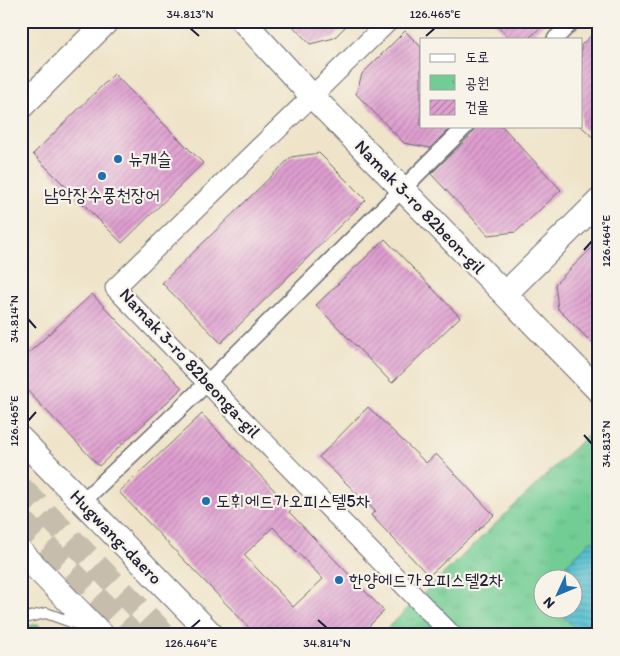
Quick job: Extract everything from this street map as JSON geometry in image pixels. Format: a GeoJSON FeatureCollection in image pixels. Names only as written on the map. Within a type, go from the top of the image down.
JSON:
{"type":"FeatureCollection","features":[{"type":"Feature","properties":{"kind":"street"},"geometry":{"type":"LineString","coordinates":[[21,107],[107,21]]}},
{"type":"Feature","properties":{"kind":"street","name":"Namak 3-ro 82beon-gil"},"geometry":{"type":"LineString","coordinates":[[243,21],[312,96],[599,391]]}},
{"type":"Feature","properties":{"kind":"street"},"geometry":{"type":"LineString","coordinates":[[312,96],[389,21]]}},
{"type":"Feature","properties":{"kind":"street"},"geometry":{"type":"LineString","coordinates":[[557,38],[573,21]]}},
{"type":"Feature","properties":{"kind":"street","name":"Namak 3-ro 82beonga-gil"},"geometry":{"type":"LineString","coordinates":[[312,96],[115,288],[452,635]]}},
{"type":"Feature","properties":{"kind":"street"},"geometry":{"type":"LineString","coordinates":[[82,502],[207,383],[464,128]]}},
{"type":"Feature","properties":{"kind":"street"},"geometry":{"type":"LineString","coordinates":[[504,294],[599,201]]}},
{"type":"Feature","properties":{"kind":"street","name":"Hugwang-daero"},"geometry":{"type":"LineString","coordinates":[[21,439],[212,635]]}},
{"type":"Feature","properties":{"kind":"street"},"geometry":{"type":"LineString","coordinates":[[21,552],[100,633]]}},
{"type":"Feature","properties":{"kind":"lane"},"geometry":{"type":"LineString","coordinates":[[21,619],[46,614],[100,633]]}},
{"type":"Feature","properties":{"kind":"green space"},"geometry":{"type":"Polygon","coordinates":[[[599,424],[599,635],[381,635],[399,617],[599,424]]]}},
{"type":"Feature","properties":{"kind":"green space"},"geometry":{"type":"Polygon","coordinates":[[[38,624],[48,635],[21,635],[21,628],[38,624]]]}},
{"type":"Feature","properties":{"kind":"water"},"geometry":{"type":"Polygon","coordinates":[[[592,540],[599,547],[599,612],[579,632],[565,618],[582,618],[582,568],[563,568],[592,540]]]}},
{"type":"Feature","properties":{"kind":"building"},"geometry":{"type":"Polygon","coordinates":[[[288,21],[351,21],[334,38],[310,44],[288,21]]]}},
{"type":"Feature","properties":{"kind":"building"},"geometry":{"type":"Polygon","coordinates":[[[493,21],[547,21],[529,38],[509,38],[493,21]]]}},
{"type":"Feature","properties":{"kind":"building"},"geometry":{"type":"Polygon","coordinates":[[[599,28],[599,143],[582,127],[582,44],[599,28]]]}},
{"type":"Feature","properties":{"kind":"building"},"geometry":{"type":"Polygon","coordinates":[[[405,31],[420,46],[420,128],[450,128],[430,148],[404,143],[356,94],[362,74],[405,31]]]}},
{"type":"Feature","properties":{"kind":"building","name":"뉴캐슬"},"geometry":{"type":"Polygon","coordinates":[[[114,74],[203,163],[122,243],[33,154],[114,74]]]}},
{"type":"Feature","properties":{"kind":"building"},"geometry":{"type":"Polygon","coordinates":[[[474,128],[504,128],[561,190],[516,232],[488,235],[431,174],[473,133],[474,128]]]}},
{"type":"Feature","properties":{"kind":"building"},"geometry":{"type":"Polygon","coordinates":[[[319,153],[366,200],[221,343],[162,283],[291,157],[319,153]]]}},
{"type":"Feature","properties":{"kind":"building"},"geometry":{"type":"Polygon","coordinates":[[[385,239],[460,317],[392,383],[316,305],[385,239]]]}},
{"type":"Feature","properties":{"kind":"building"},"geometry":{"type":"Polygon","coordinates":[[[599,241],[599,350],[558,309],[555,284],[599,241]]]}},
{"type":"Feature","properties":{"kind":"building"},"geometry":{"type":"Polygon","coordinates":[[[92,294],[182,388],[99,466],[21,384],[21,360],[92,294]]]}},
{"type":"Feature","properties":{"kind":"building"},"geometry":{"type":"Polygon","coordinates":[[[368,407],[426,463],[436,454],[494,515],[429,576],[371,515],[375,511],[319,457],[368,407]]]}},
{"type":"Feature","properties":{"kind":"building","name":"도휘에드가오피스텔5차"},"geometry":{"type":"Polygon","coordinates":[[[202,414],[292,509],[289,512],[384,611],[360,635],[256,635],[119,492],[202,414]],[[273,527],[244,555],[293,607],[323,579],[273,527]]]}},
{"type":"Feature","properties":{"kind":"tunnel"},"geometry":{"type":"LineString","coordinates":[[21,488],[165,635]]}},
{"type":"Feature","properties":{"kind":"tunnel"},"geometry":{"type":"LineString","coordinates":[[21,520],[133,635]]}},
{"type":"Feature","properties":{"kind":"place","name":"뉴캐슬"},"geometry":{"type":"Point","coordinates":[118,159]}},
{"type":"Feature","properties":{"kind":"place","name":"남악장수풍천장어"},"geometry":{"type":"Point","coordinates":[102,176]}},
{"type":"Feature","properties":{"kind":"place","name":"도휘에드가오피스텔5차"},"geometry":{"type":"Point","coordinates":[206,501]}},
{"type":"Feature","properties":{"kind":"place","name":"한양에드가오피스텔2차"},"geometry":{"type":"Point","coordinates":[339,580]}}]}
